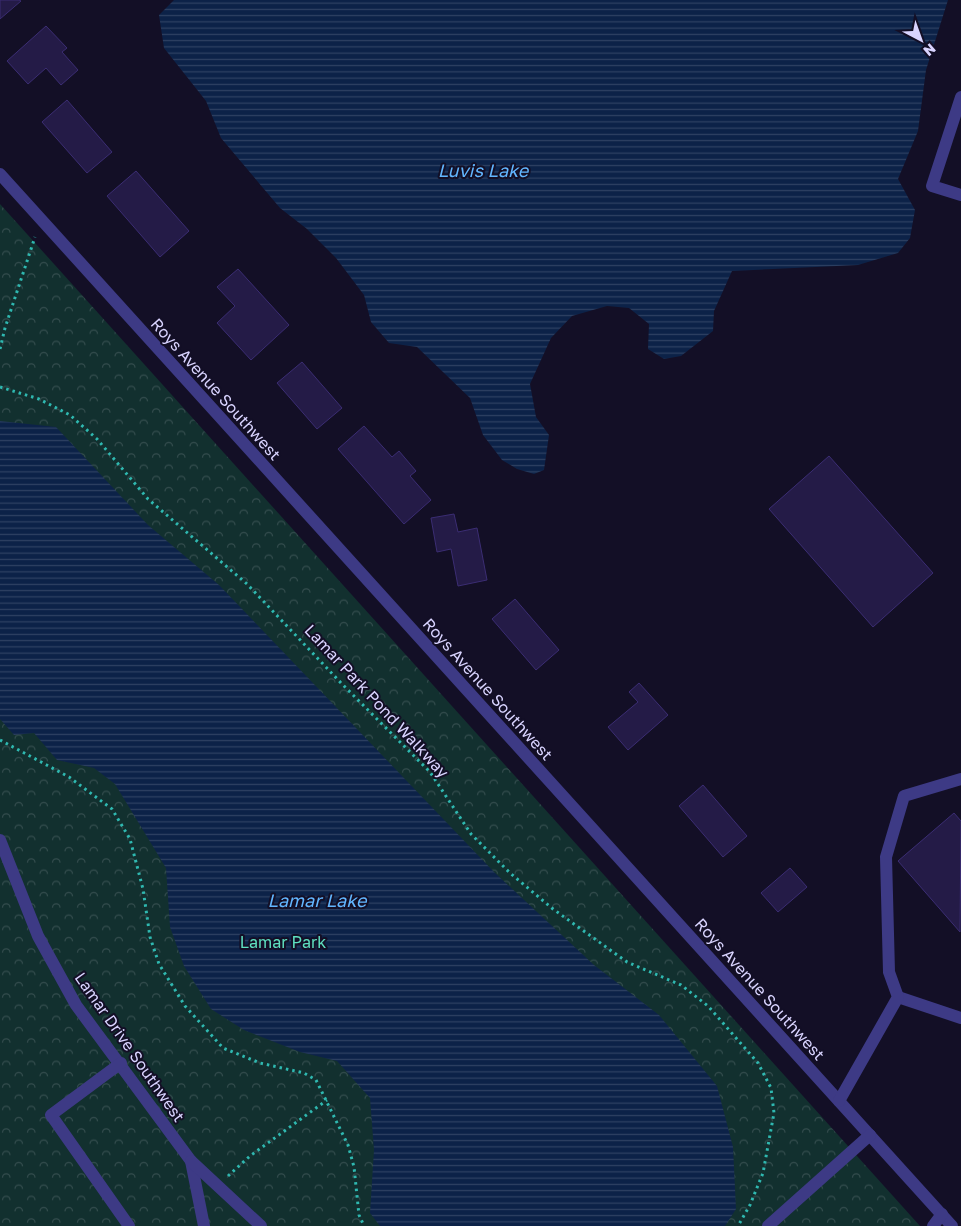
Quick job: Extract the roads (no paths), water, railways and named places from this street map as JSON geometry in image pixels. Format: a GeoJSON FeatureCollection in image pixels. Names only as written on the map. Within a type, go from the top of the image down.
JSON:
{"type":"FeatureCollection","features":[{"type":"Feature","properties":{"kind":"street"},"geometry":{"type":"LineString","coordinates":[[961,97],[932,186],[961,195]]}},
{"type":"Feature","properties":{"kind":"street","name":"Roys Avenue Southwest"},"geometry":{"type":"LineString","coordinates":[[0,174],[952,1226]]}},
{"type":"Feature","properties":{"kind":"street"},"geometry":{"type":"LineString","coordinates":[[839,1101],[898,997],[889,972],[886,857],[904,796],[961,779]]}},
{"type":"Feature","properties":{"kind":"street","name":"Lamar Drive Southwest"},"geometry":{"type":"LineString","coordinates":[[0,840],[38,936],[76,1005],[121,1063],[191,1161],[261,1226]]}},
{"type":"Feature","properties":{"kind":"street"},"geometry":{"type":"LineString","coordinates":[[898,997],[961,1018]]}},
{"type":"Feature","properties":{"kind":"street"},"geometry":{"type":"LineString","coordinates":[[121,1063],[51,1115],[128,1226]]}},
{"type":"Feature","properties":{"kind":"street"},"geometry":{"type":"LineString","coordinates":[[768,1226],[870,1135]]}},
{"type":"Feature","properties":{"kind":"street","name":"Lamar Drive Southwest"},"geometry":{"type":"LineString","coordinates":[[191,1161],[204,1226]]}},
{"type":"Feature","properties":{"kind":"street"},"geometry":{"type":"LineString","coordinates":[[933,1226],[942,1214]]}},
{"type":"Feature","properties":{"kind":"water","name":"Luvis Lake"},"geometry":{"type":"Polygon","coordinates":[[[174,0],[948,0],[926,70],[918,131],[898,179],[915,210],[910,238],[898,253],[858,265],[732,271],[714,311],[713,331],[681,356],[664,359],[648,349],[649,324],[629,308],[607,306],[572,316],[551,338],[530,384],[536,417],[549,435],[544,470],[534,474],[517,469],[502,460],[483,435],[470,398],[417,347],[389,343],[371,322],[364,295],[336,258],[307,229],[280,208],[221,138],[206,101],[164,48],[159,15],[174,0]]]}},
{"type":"Feature","properties":{"kind":"water","name":"Lamar Lake"},"geometry":{"type":"Polygon","coordinates":[[[0,421],[56,427],[148,525],[219,585],[494,872],[594,965],[659,1015],[717,1086],[733,1147],[736,1209],[725,1226],[380,1226],[370,1213],[374,1150],[370,1098],[337,1061],[300,1052],[244,1030],[211,1009],[184,966],[170,927],[166,868],[115,784],[94,768],[57,760],[34,733],[14,735],[0,719],[0,421]]]}},
{"type":"Feature","properties":{"kind":"park label","name":"Lamar Park"},"geometry":{"type":"Point","coordinates":[283,942]}}]}
